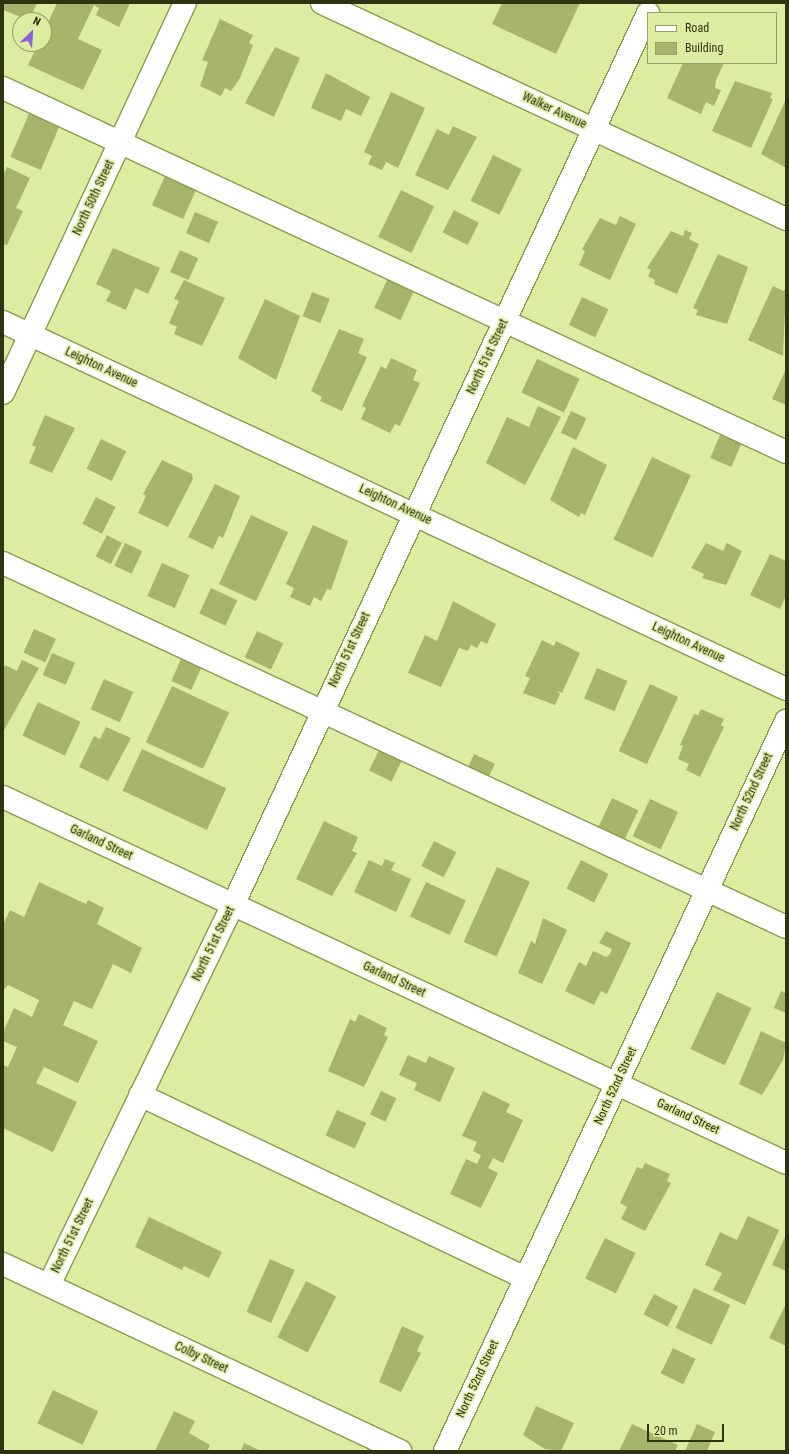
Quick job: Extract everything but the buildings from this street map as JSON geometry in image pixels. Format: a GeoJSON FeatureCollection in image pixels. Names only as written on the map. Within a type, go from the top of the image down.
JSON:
{"type":"FeatureCollection","features":[{"type":"Feature","properties":{"kind":"street","name":"North 50th Street"},"geometry":{"type":"LineString","coordinates":[[3,393],[185,3]]}},
{"type":"Feature","properties":{"kind":"street","name":"Walker Avenue"},"geometry":{"type":"LineString","coordinates":[[322,3],[786,219]]}},
{"type":"Feature","properties":{"kind":"street","name":"North 51st Street"},"geometry":{"type":"LineString","coordinates":[[648,12],[653,3]]}},
{"type":"Feature","properties":{"kind":"street","name":"North 51st Street"},"geometry":{"type":"LineString","coordinates":[[49,1285],[233,906],[647,15]]}},
{"type":"Feature","properties":{"kind":"street"},"geometry":{"type":"LineString","coordinates":[[3,88],[506,320],[786,452]]}},
{"type":"Feature","properties":{"kind":"street","name":"Leighton Avenue"},"geometry":{"type":"LineString","coordinates":[[3,322],[786,689]]}},
{"type":"Feature","properties":{"kind":"street"},"geometry":{"type":"LineString","coordinates":[[3,563],[786,927]]}},
{"type":"Feature","properties":{"kind":"street","name":"North 52nd Street"},"geometry":{"type":"LineString","coordinates":[[445,1451],[786,721]]}},
{"type":"Feature","properties":{"kind":"street","name":"Garland Street"},"geometry":{"type":"LineString","coordinates":[[3,797],[233,906],[786,1163]]}},
{"type":"Feature","properties":{"kind":"street"},"geometry":{"type":"LineString","coordinates":[[140,1096],[526,1278]]}},
{"type":"Feature","properties":{"kind":"street","name":"Colby Street"},"geometry":{"type":"LineString","coordinates":[[3,1264],[400,1451]]}}]}
